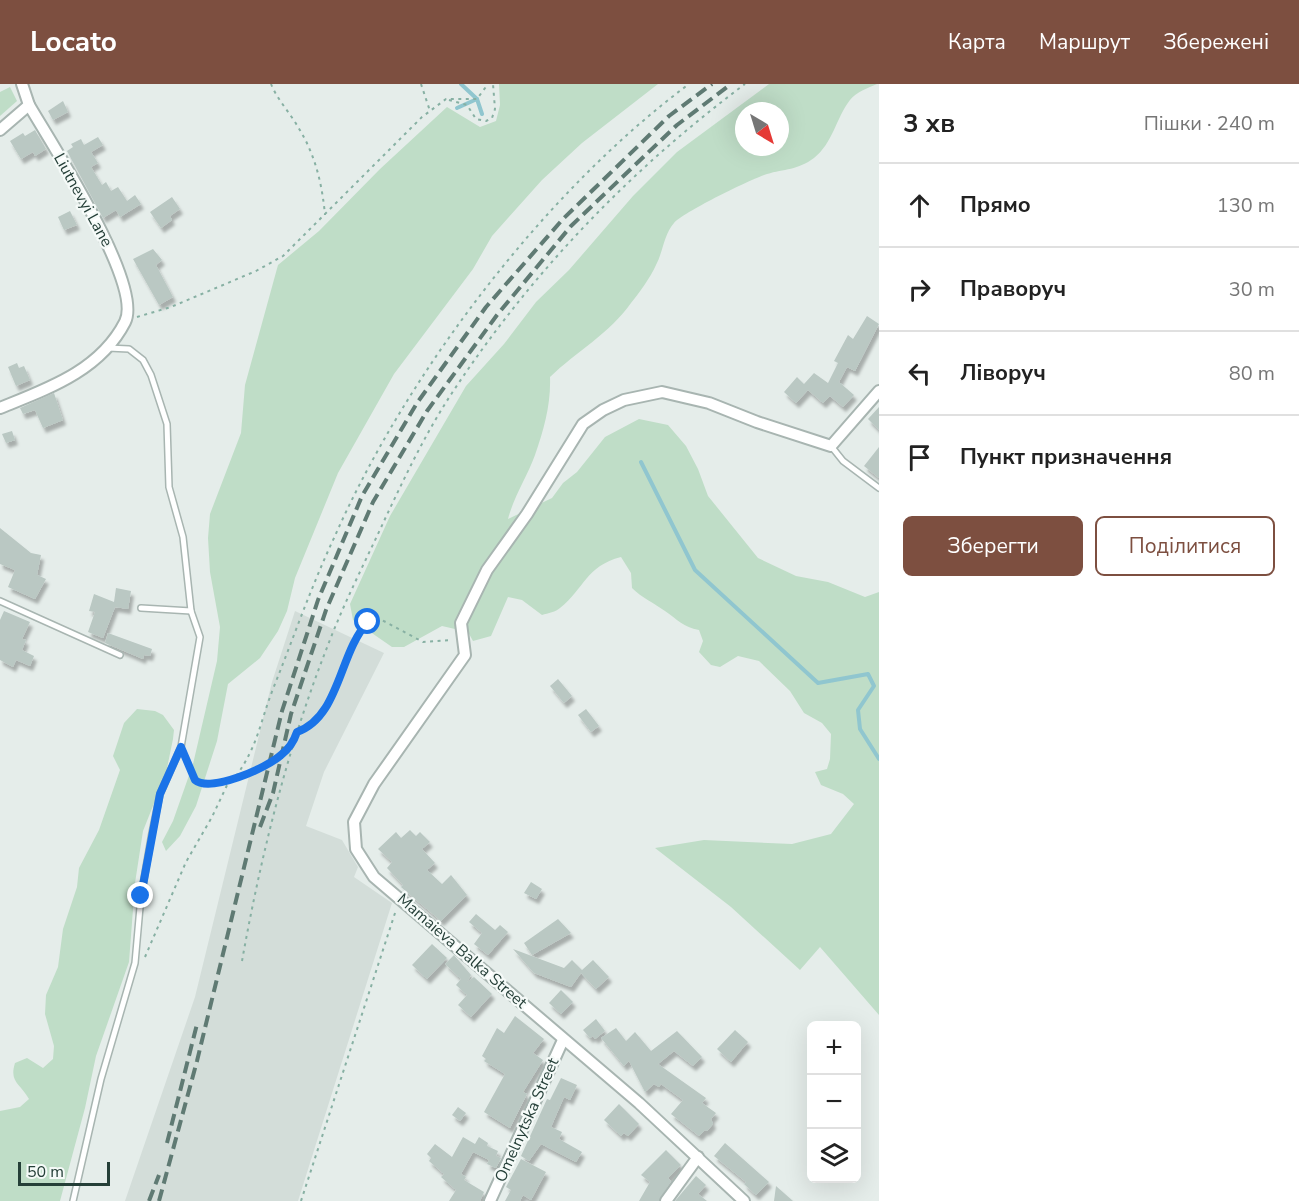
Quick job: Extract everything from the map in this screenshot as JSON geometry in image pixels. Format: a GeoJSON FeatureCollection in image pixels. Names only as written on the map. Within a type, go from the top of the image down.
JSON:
{"type":"FeatureCollection","features":[{"type":"Feature","properties":{"kind":"street","name":"Liutnevyi Lane"},"geometry":{"type":"LineString","coordinates":[[22,84],[29,105],[114,255],[126,289],[129,306],[126,321]]}},
{"type":"Feature","properties":{"kind":"street"},"geometry":{"type":"LineString","coordinates":[[0,130],[29,105]]}},
{"type":"Feature","properties":{"kind":"street"},"geometry":{"type":"LineString","coordinates":[[0,408],[76,375],[107,348],[126,321]]}},
{"type":"Feature","properties":{"kind":"street"},"geometry":{"type":"LineString","coordinates":[[463,640],[460,623],[487,570],[527,514],[583,423],[624,400],[662,392],[708,403],[831,446],[879,391]]}},
{"type":"Feature","properties":{"kind":"street","name":"Mamaieva Balka Street"},"geometry":{"type":"LineString","coordinates":[[463,640],[465,655],[374,784],[354,822],[356,849],[363,864],[374,877],[639,1103],[744,1201]]}},
{"type":"Feature","properties":{"kind":"street","name":"Omelnytska Street"},"geometry":{"type":"LineString","coordinates":[[490,1201],[563,1040]]}},
{"type":"Feature","properties":{"kind":"street"},"geometry":{"type":"LineString","coordinates":[[666,1201],[698,1157]]}},
{"type":"Feature","properties":{"kind":"lane"},"geometry":{"type":"LineString","coordinates":[[73,1201],[107,1059],[135,963],[141,896],[160,794],[181,747],[200,637],[191,611],[183,537],[170,487],[167,424],[152,375],[143,360],[129,349],[107,348]]}},
{"type":"Feature","properties":{"kind":"lane"},"geometry":{"type":"LineString","coordinates":[[831,446],[843,461],[879,488]]}},
{"type":"Feature","properties":{"kind":"lane"},"geometry":{"type":"LineString","coordinates":[[0,601],[120,655]]}},
{"type":"Feature","properties":{"kind":"lane"},"geometry":{"type":"LineString","coordinates":[[141,608],[191,611]]}},
{"type":"Feature","properties":{"kind":"path"},"geometry":{"type":"LineString","coordinates":[[271,84],[299,128],[314,159],[323,187],[325,215]]}},
{"type":"Feature","properties":{"kind":"path"},"geometry":{"type":"LineString","coordinates":[[421,84],[430,111]]}},
{"type":"Feature","properties":{"kind":"path"},"geometry":{"type":"LineString","coordinates":[[126,321],[171,307],[272,263],[300,242],[430,111],[446,99],[477,99],[488,84]]}},
{"type":"Feature","properties":{"kind":"path"},"geometry":{"type":"LineString","coordinates":[[446,99],[466,105],[476,119],[486,121],[492,118],[495,109],[493,84]]}},
{"type":"Feature","properties":{"kind":"path"},"geometry":{"type":"LineString","coordinates":[[236,776],[251,755],[272,692],[334,538],[355,493],[408,399],[513,256],[558,206],[633,130],[689,84]]}},
{"type":"Feature","properties":{"kind":"path"},"geometry":{"type":"LineString","coordinates":[[242,962],[264,856],[297,732],[327,645],[398,492],[452,394],[512,310],[564,247],[626,181],[698,119],[745,84]]}},
{"type":"Feature","properties":{"kind":"path"},"geometry":{"type":"LineString","coordinates":[[297,732],[310,728],[330,700],[353,644],[368,622],[380,619],[423,642],[463,640]]}},
{"type":"Feature","properties":{"kind":"path"},"geometry":{"type":"LineString","coordinates":[[181,747],[192,776],[199,784],[211,785],[229,781],[271,762],[282,755],[295,741]]}},
{"type":"Feature","properties":{"kind":"path"},"geometry":{"type":"LineString","coordinates":[[143,962],[186,862],[212,817],[229,781]]}},
{"type":"Feature","properties":{"kind":"path"},"geometry":{"type":"LineString","coordinates":[[301,1201],[400,897]]}},
{"type":"Feature","properties":{"kind":"shaded area"},"geometry":{"type":"Polygon","coordinates":[[[295,611],[384,653],[324,772],[306,826],[342,840],[358,867],[354,877],[392,903],[298,1201],[125,1201],[195,997],[272,682],[295,611]]]}},
{"type":"Feature","properties":{"kind":"green space"},"geometry":{"type":"Polygon","coordinates":[[[499,84],[658,84],[582,143],[542,180],[492,236],[473,269],[394,374],[338,473],[295,578],[287,611],[278,631],[260,658],[228,684],[217,741],[196,806],[180,836],[166,851],[162,842],[173,821],[193,764],[217,661],[220,627],[210,572],[208,538],[210,514],[241,433],[245,385],[278,265],[319,231],[380,169],[447,107],[480,127],[496,121],[500,105],[499,84]]]}},
{"type":"Feature","properties":{"kind":"green space"},"geometry":{"type":"Polygon","coordinates":[[[769,84],[877,84],[859,92],[850,100],[826,145],[814,158],[797,167],[767,174],[747,182],[704,204],[674,223],[668,232],[651,275],[623,314],[550,377],[548,407],[541,436],[508,519],[552,498],[563,483],[577,472],[605,437],[639,419],[668,425],[686,446],[708,496],[758,558],[796,576],[828,582],[865,597],[879,592],[879,1015],[820,947],[800,970],[731,907],[655,848],[704,840],[792,844],[831,834],[854,804],[843,794],[821,785],[815,772],[827,769],[830,759],[831,734],[822,723],[804,713],[790,691],[759,661],[738,656],[720,667],[711,665],[699,652],[703,641],[699,630],[681,623],[632,588],[631,573],[621,557],[600,566],[568,601],[554,611],[542,615],[522,600],[508,597],[491,636],[473,641],[468,632],[442,626],[404,647],[392,647],[353,620],[350,604],[390,516],[466,386],[504,344],[536,302],[569,270],[633,196],[677,152],[735,109],[735,156],[789,156],[789,102],[745,102],[769,84]]]}},
{"type":"Feature","properties":{"kind":"green space"},"geometry":{"type":"Polygon","coordinates":[[[10,87],[17,101],[0,116],[0,92],[10,87]]]}},
{"type":"Feature","properties":{"kind":"green space"},"geometry":{"type":"Polygon","coordinates":[[[137,709],[155,711],[163,715],[174,730],[166,773],[143,831],[135,883],[129,962],[96,1056],[85,1108],[60,1201],[0,1201],[0,1111],[20,1107],[29,1099],[14,1079],[15,1063],[27,1058],[43,1068],[53,1059],[54,1046],[45,1014],[46,995],[58,967],[63,929],[77,887],[79,868],[99,830],[120,770],[113,756],[124,723],[137,709]]]}},
{"type":"Feature","properties":{"kind":"building"},"geometry":{"type":"Polygon","coordinates":[[[63,101],[68,112],[53,120],[48,111],[63,101]]]}},
{"type":"Feature","properties":{"kind":"building"},"geometry":{"type":"Polygon","coordinates":[[[35,130],[46,149],[35,156],[33,152],[21,159],[10,141],[23,133],[25,136],[35,130]]]}},
{"type":"Feature","properties":{"kind":"building"},"geometry":{"type":"Polygon","coordinates":[[[98,137],[103,145],[91,152],[98,163],[91,167],[102,185],[106,182],[111,191],[118,187],[127,201],[135,195],[141,204],[120,217],[116,210],[103,218],[67,151],[73,147],[71,144],[81,139],[84,145],[98,137]]]}},
{"type":"Feature","properties":{"kind":"building"},"geometry":{"type":"Polygon","coordinates":[[[172,197],[180,209],[170,216],[172,220],[161,228],[150,212],[172,197]]]}},
{"type":"Feature","properties":{"kind":"building"},"geometry":{"type":"Polygon","coordinates":[[[70,211],[77,225],[64,230],[58,217],[70,211]]]}},
{"type":"Feature","properties":{"kind":"building"},"geometry":{"type":"Polygon","coordinates":[[[153,249],[162,260],[156,265],[173,297],[159,305],[133,259],[153,249]]]}},
{"type":"Feature","properties":{"kind":"building"},"geometry":{"type":"Polygon","coordinates":[[[867,316],[879,324],[855,371],[847,367],[839,382],[854,395],[843,407],[830,396],[823,403],[808,390],[796,403],[784,392],[797,377],[804,384],[814,373],[828,383],[838,363],[834,361],[848,335],[853,339],[867,316]]]}},
{"type":"Feature","properties":{"kind":"building"},"geometry":{"type":"Polygon","coordinates":[[[17,363],[19,368],[24,366],[30,380],[16,386],[8,367],[17,363]]]}},
{"type":"Feature","properties":{"kind":"building"},"geometry":{"type":"Polygon","coordinates":[[[54,393],[63,420],[43,428],[35,410],[23,414],[20,408],[54,393]]]}},
{"type":"Feature","properties":{"kind":"building"},"geometry":{"type":"Polygon","coordinates":[[[879,407],[879,430],[868,419],[879,407]]]}},
{"type":"Feature","properties":{"kind":"building"},"geometry":{"type":"Polygon","coordinates":[[[12,431],[15,440],[6,443],[2,434],[12,431]]]}},
{"type":"Feature","properties":{"kind":"building"},"geometry":{"type":"Polygon","coordinates":[[[879,447],[879,478],[864,466],[879,447]]]}},
{"type":"Feature","properties":{"kind":"building"},"geometry":{"type":"Polygon","coordinates":[[[0,528],[31,553],[41,555],[37,575],[46,579],[35,599],[8,587],[15,570],[0,564],[0,528]]]}},
{"type":"Feature","properties":{"kind":"building"},"geometry":{"type":"Polygon","coordinates":[[[116,588],[131,591],[128,609],[115,607],[103,638],[88,632],[95,612],[89,611],[94,594],[114,602],[116,588]]]}},
{"type":"Feature","properties":{"kind":"building"},"geometry":{"type":"Polygon","coordinates":[[[4,611],[30,622],[22,639],[26,640],[22,650],[34,656],[30,666],[16,660],[13,667],[0,660],[0,620],[4,611]]]}},
{"type":"Feature","properties":{"kind":"building"},"geometry":{"type":"Polygon","coordinates":[[[108,633],[152,649],[150,656],[144,655],[143,659],[105,643],[108,633]]]}},
{"type":"Feature","properties":{"kind":"building"},"geometry":{"type":"Polygon","coordinates":[[[558,679],[572,696],[564,703],[550,686],[558,679]]]}},
{"type":"Feature","properties":{"kind":"building"},"geometry":{"type":"Polygon","coordinates":[[[586,709],[599,726],[591,732],[578,715],[586,709]]]}},
{"type":"Feature","properties":{"kind":"building"},"geometry":{"type":"Polygon","coordinates":[[[410,830],[416,836],[420,832],[430,842],[422,849],[435,863],[427,870],[442,884],[451,875],[467,895],[441,921],[401,887],[403,885],[387,868],[392,862],[378,849],[396,832],[401,838],[410,830]]]}},
{"type":"Feature","properties":{"kind":"building"},"geometry":{"type":"Polygon","coordinates":[[[531,882],[542,889],[536,899],[524,893],[531,882]]]}},
{"type":"Feature","properties":{"kind":"building"},"geometry":{"type":"Polygon","coordinates":[[[476,914],[495,930],[500,925],[508,932],[488,955],[474,944],[482,933],[469,922],[476,914]]]}},
{"type":"Feature","properties":{"kind":"building"},"geometry":{"type":"Polygon","coordinates":[[[558,919],[571,933],[532,955],[524,943],[558,919]]]}},
{"type":"Feature","properties":{"kind":"building"},"geometry":{"type":"Polygon","coordinates":[[[432,944],[447,958],[427,979],[412,965],[432,944]]]}},
{"type":"Feature","properties":{"kind":"building"},"geometry":{"type":"Polygon","coordinates":[[[513,949],[564,968],[572,960],[582,970],[593,960],[609,977],[596,989],[581,973],[571,987],[534,973],[513,949]]]}},
{"type":"Feature","properties":{"kind":"building"},"geometry":{"type":"Polygon","coordinates":[[[454,955],[471,975],[467,982],[474,977],[492,994],[471,1017],[458,1005],[467,995],[456,985],[461,979],[445,964],[454,955]]]}},
{"type":"Feature","properties":{"kind":"building"},"geometry":{"type":"Polygon","coordinates":[[[561,990],[573,1002],[561,1014],[549,1003],[561,990]]]}},
{"type":"Feature","properties":{"kind":"building"},"geometry":{"type":"Polygon","coordinates":[[[515,1016],[544,1039],[533,1053],[543,1060],[523,1092],[527,1094],[510,1128],[484,1112],[505,1074],[484,1061],[486,1059],[482,1056],[497,1028],[504,1033],[515,1016]]]}},
{"type":"Feature","properties":{"kind":"building"},"geometry":{"type":"Polygon","coordinates":[[[596,1019],[605,1031],[595,1039],[593,1036],[590,1038],[583,1030],[596,1019]]]}},
{"type":"Feature","properties":{"kind":"building"},"geometry":{"type":"Polygon","coordinates":[[[616,1028],[626,1041],[635,1032],[651,1051],[677,1031],[702,1057],[693,1066],[674,1051],[658,1064],[706,1098],[702,1103],[716,1113],[711,1119],[713,1124],[707,1131],[705,1130],[699,1136],[671,1114],[683,1100],[661,1084],[659,1087],[654,1084],[645,1092],[629,1061],[624,1066],[601,1038],[616,1028]]]}},
{"type":"Feature","properties":{"kind":"building"},"geometry":{"type":"Polygon","coordinates":[[[735,1030],[748,1042],[731,1062],[717,1049],[735,1030]]]}},
{"type":"Feature","properties":{"kind":"building"},"geometry":{"type":"Polygon","coordinates":[[[561,1078],[577,1085],[570,1100],[564,1097],[551,1127],[562,1132],[559,1139],[582,1152],[576,1162],[541,1144],[529,1161],[521,1156],[547,1099],[550,1100],[561,1078]]]}},
{"type":"Feature","properties":{"kind":"building"},"geometry":{"type":"Polygon","coordinates":[[[619,1104],[639,1124],[628,1136],[624,1133],[621,1136],[604,1120],[619,1104]]]}},
{"type":"Feature","properties":{"kind":"building"},"geometry":{"type":"Polygon","coordinates":[[[458,1107],[466,1113],[460,1121],[452,1115],[458,1107]]]}},
{"type":"Feature","properties":{"kind":"building"},"geometry":{"type":"Polygon","coordinates":[[[463,1137],[475,1144],[479,1137],[488,1143],[487,1146],[498,1151],[496,1156],[501,1158],[496,1168],[487,1164],[489,1160],[473,1152],[461,1174],[466,1177],[464,1180],[484,1192],[480,1201],[449,1201],[456,1190],[441,1177],[444,1174],[429,1161],[431,1158],[427,1154],[435,1144],[452,1157],[463,1137]]]}},
{"type":"Feature","properties":{"kind":"building"},"geometry":{"type":"Polygon","coordinates":[[[725,1143],[769,1182],[756,1195],[744,1184],[746,1182],[714,1156],[725,1143]]]}},
{"type":"Feature","properties":{"kind":"building"},"geometry":{"type":"Polygon","coordinates":[[[666,1150],[681,1165],[668,1178],[671,1181],[659,1201],[639,1201],[650,1182],[641,1175],[666,1150]]]}},
{"type":"Feature","properties":{"kind":"building"},"geometry":{"type":"Polygon","coordinates":[[[521,1159],[546,1172],[531,1200],[523,1195],[520,1201],[505,1201],[511,1190],[506,1187],[521,1159]]]}},
{"type":"Feature","properties":{"kind":"building"},"geometry":{"type":"Polygon","coordinates":[[[696,1176],[706,1185],[698,1194],[707,1201],[675,1201],[696,1176]]]}},
{"type":"Feature","properties":{"kind":"building"},"geometry":{"type":"Polygon","coordinates":[[[776,1186],[793,1201],[774,1201],[776,1186]]]}},
{"type":"Feature","properties":{"kind":"waterway"},"geometry":{"type":"LineString","coordinates":[[461,84],[477,99],[482,114]]}},
{"type":"Feature","properties":{"kind":"waterway"},"geometry":{"type":"LineString","coordinates":[[457,108],[477,99]]}},
{"type":"Feature","properties":{"kind":"waterway"},"geometry":{"type":"LineString","coordinates":[[641,462],[695,570],[818,683],[868,674],[874,686],[858,710],[860,729],[879,759]]}},
{"type":"Feature","properties":{"kind":"railway"},"geometry":{"type":"LineString","coordinates":[[159,1201],[197,1061],[282,711],[318,600],[362,496],[417,403],[486,307],[563,219],[669,116],[712,84]]}},
{"type":"Feature","properties":{"kind":"railway"},"geometry":{"type":"LineString","coordinates":[[260,827],[273,793],[291,714],[326,610],[373,502],[427,411],[497,315],[571,226],[677,125],[731,84]]}},
{"type":"Feature","properties":{"kind":"railway"},"geometry":{"type":"LineString","coordinates":[[167,1143],[197,1024]]}},
{"type":"Feature","properties":{"kind":"railway"},"geometry":{"type":"LineString","coordinates":[[149,1201],[159,1175]]}},
{"type":"Feature","properties":{"kind":"route"},"geometry":{"type":"LineString","coordinates":[[141,896],[160,794],[181,747],[195,780],[199,784],[211,785],[229,781],[282,755],[295,741],[297,732],[310,728],[330,700],[353,644],[361,629],[368,622]]}}]}
